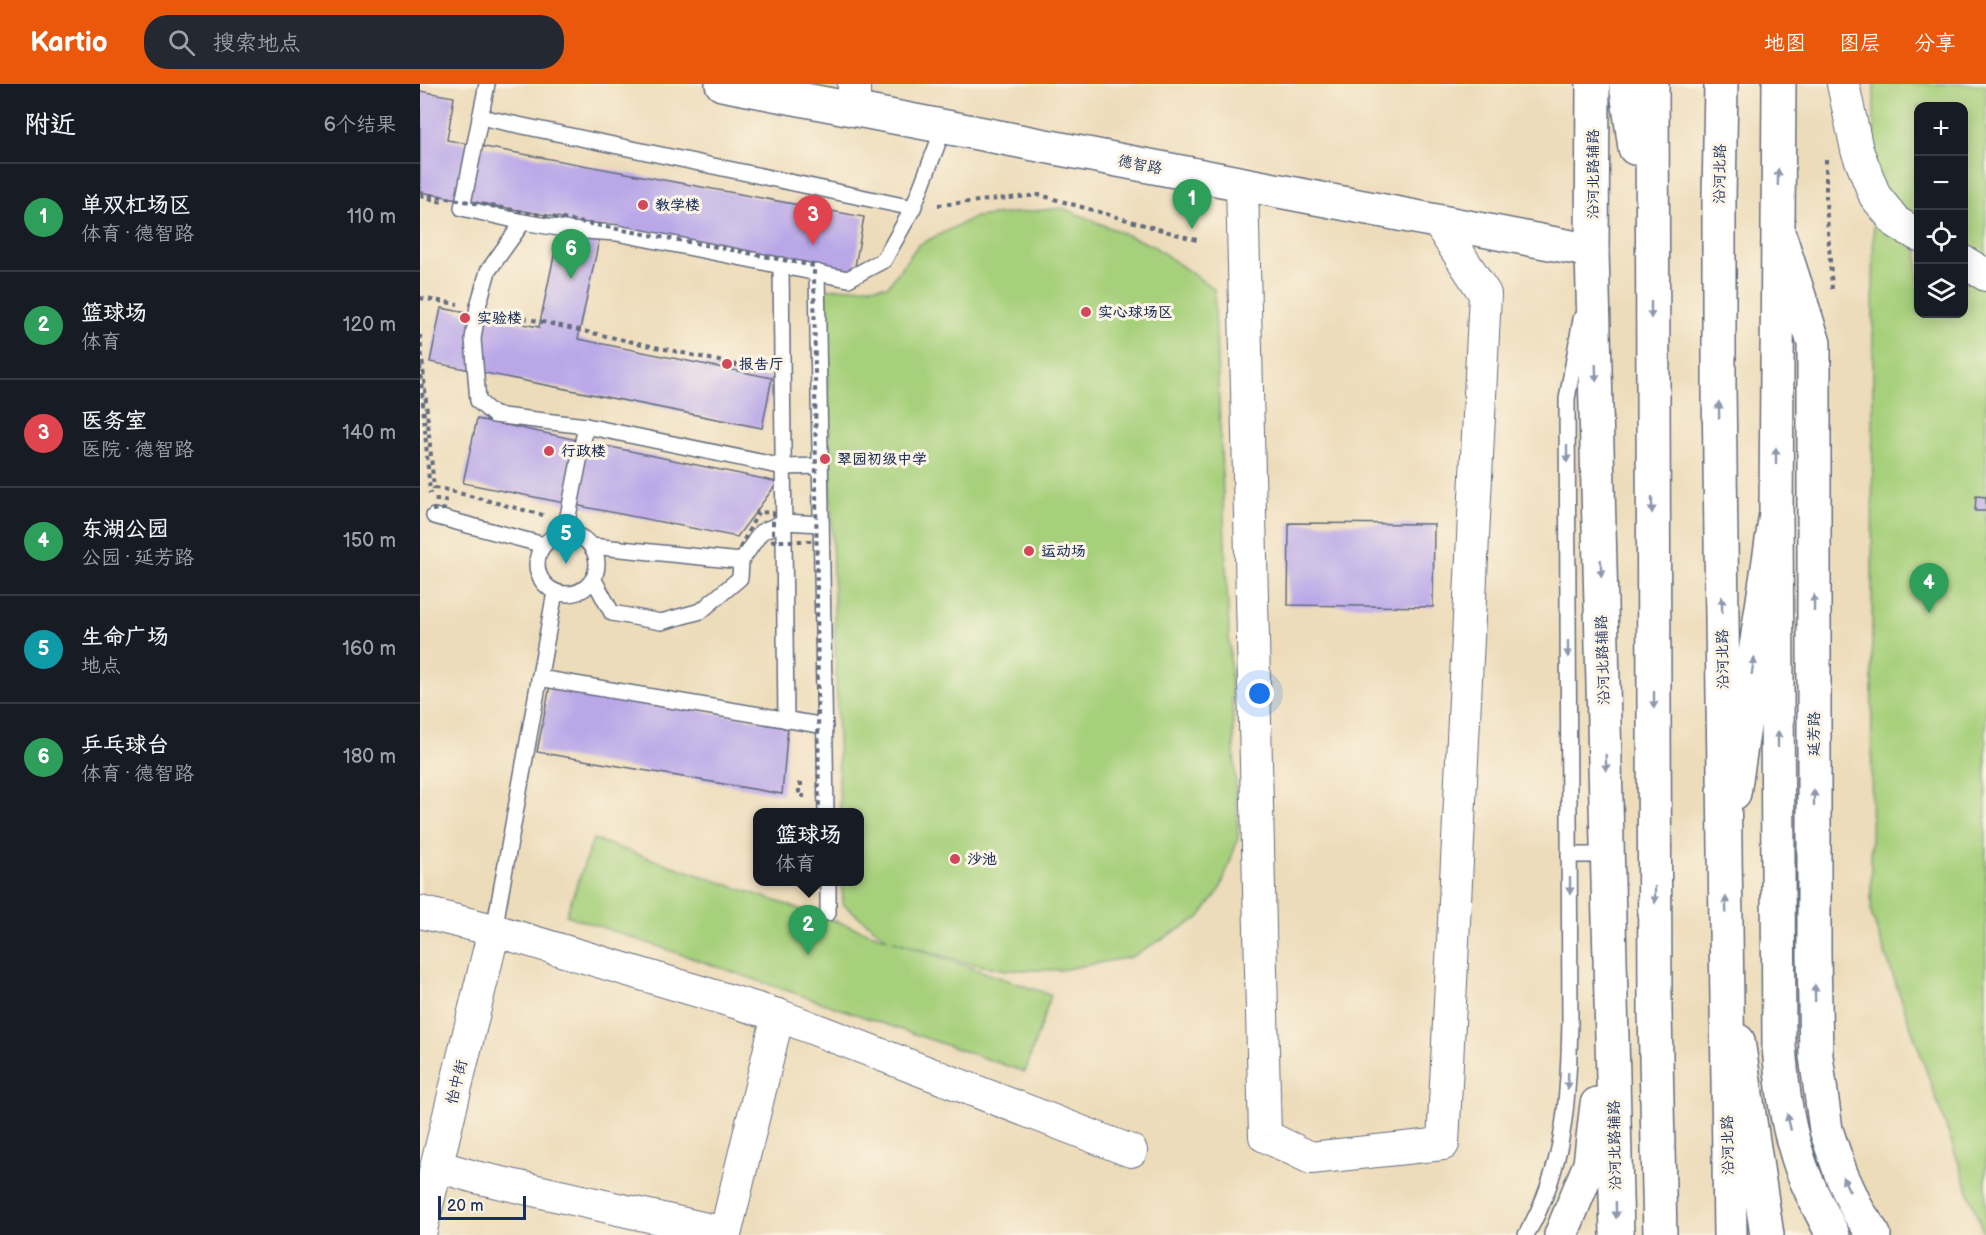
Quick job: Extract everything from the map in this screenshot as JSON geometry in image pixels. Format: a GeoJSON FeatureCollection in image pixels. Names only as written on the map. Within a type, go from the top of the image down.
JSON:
{"type":"FeatureCollection","features":[{"type":"Feature","properties":{"kind":"main road","name":"德智路"},"geometry":{"type":"LineString","coordinates":[[722,84],[854,97],[944,127],[1592,251]]}},
{"type":"Feature","properties":{"kind":"main road","name":"沿河北路辅路"},"geometry":{"type":"LineString","coordinates":[[1593,84],[1592,251],[1617,1235]]}},
{"type":"Feature","properties":{"kind":"main road"},"geometry":{"type":"LineString","coordinates":[[1626,84],[1651,263]]}},
{"type":"Feature","properties":{"kind":"main road"},"geometry":{"type":"LineString","coordinates":[[1652,84],[1655,1012],[1660,1235]]}},
{"type":"Feature","properties":{"kind":"main road","name":"沿河北路"},"geometry":{"type":"LineString","coordinates":[[1721,84],[1719,386],[1730,1235]]}},
{"type":"Feature","properties":{"kind":"main road"},"geometry":{"type":"LineString","coordinates":[[1779,84],[1776,514],[1779,1046],[1784,1099],[1796,1151],[1815,1201],[1833,1235]]}},
{"type":"Feature","properties":{"kind":"main road","name":"延芳路"},"geometry":{"type":"LineString","coordinates":[[1777,226],[1814,343],[1806,856],[1816,1056],[1826,1130],[1841,1174],[1858,1211],[1874,1235]]}},
{"type":"Feature","properties":{"kind":"main road"},"geometry":{"type":"LineString","coordinates":[[1725,848],[1776,514]]}},
{"type":"Feature","properties":{"kind":"main road"},"geometry":{"type":"LineString","coordinates":[[1726,963],[1767,1235]]}},
{"type":"Feature","properties":{"kind":"main road"},"geometry":{"type":"LineString","coordinates":[[1561,1235],[1590,1164],[1612,980]]}},
{"type":"Feature","properties":{"kind":"main road"},"geometry":{"type":"LineString","coordinates":[[1647,1235],[1658,1150]]}},
{"type":"Feature","properties":{"kind":"street"},"geometry":{"type":"LineString","coordinates":[[1843,84],[1857,150],[1875,196],[1896,222],[1914,233]]}},
{"type":"Feature","properties":{"kind":"street"},"geometry":{"type":"LineString","coordinates":[[1242,184],[1265,1136],[1311,1158],[1443,1144],[1485,294],[1438,222]]}},
{"type":"Feature","properties":{"kind":"street"},"geometry":{"type":"LineString","coordinates":[[1967,264],[1986,275]]}},
{"type":"Feature","properties":{"kind":"street"},"geometry":{"type":"LineString","coordinates":[[420,912],[494,930],[778,1015],[1131,1151]]}},
{"type":"Feature","properties":{"kind":"street","name":"怡中街"},"geometry":{"type":"LineString","coordinates":[[420,1234],[494,930]]}},
{"type":"Feature","properties":{"kind":"street"},"geometry":{"type":"LineString","coordinates":[[436,1166],[725,1234],[778,1015]]}},
{"type":"Feature","properties":{"kind":"lane"},"geometry":{"type":"LineString","coordinates":[[487,84],[462,208],[570,230],[617,232],[848,279],[884,260],[913,208],[944,127]]}},
{"type":"Feature","properties":{"kind":"lane"},"geometry":{"type":"LineString","coordinates":[[480,117],[913,208]]}},
{"type":"Feature","properties":{"kind":"lane"},"geometry":{"type":"LineString","coordinates":[[523,222],[488,271],[478,308],[473,339],[474,375],[478,400],[483,406],[494,415],[586,426],[784,467],[820,466]]}},
{"type":"Feature","properties":{"kind":"lane"},"geometry":{"type":"LineString","coordinates":[[1526,1235],[1535,1220],[1557,1164],[1568,1100],[1570,1022],[1567,399],[1592,251]]}},
{"type":"Feature","properties":{"kind":"lane"},"geometry":{"type":"LineString","coordinates":[[781,265],[786,720]]}},
{"type":"Feature","properties":{"kind":"lane"},"geometry":{"type":"LineString","coordinates":[[817,272],[826,808]]}},
{"type":"Feature","properties":{"kind":"lane"},"geometry":{"type":"LineString","coordinates":[[566,534],[586,426]]}},
{"type":"Feature","properties":{"kind":"lane"},"geometry":{"type":"LineString","coordinates":[[434,516],[544,545]]}},
{"type":"Feature","properties":{"kind":"lane"},"geometry":{"type":"LineString","coordinates":[[594,580],[612,613],[661,622],[701,611],[740,578],[741,554],[761,532],[784,522],[821,524]]}},
{"type":"Feature","properties":{"kind":"lane"},"geometry":{"type":"LineString","coordinates":[[566,534],[585,539],[598,562],[594,580],[573,595],[555,592],[541,580],[538,571],[539,553],[544,545],[558,535],[566,534]]}},
{"type":"Feature","properties":{"kind":"lane"},"geometry":{"type":"LineString","coordinates":[[591,546],[741,554]]}},
{"type":"Feature","properties":{"kind":"lane"},"geometry":{"type":"LineString","coordinates":[[494,930],[555,592]]}},
{"type":"Feature","properties":{"kind":"lane"},"geometry":{"type":"LineString","coordinates":[[539,678],[825,726]]}},
{"type":"Feature","properties":{"kind":"lane"},"geometry":{"type":"LineString","coordinates":[[1569,855],[1592,855]]}},
{"type":"Feature","properties":{"kind":"lane"},"geometry":{"type":"LineString","coordinates":[[828,886],[828,912]]}},
{"type":"Feature","properties":{"kind":"path"},"geometry":{"type":"LineString","coordinates":[[420,193],[814,267],[819,808]]}},
{"type":"Feature","properties":{"kind":"path"},"geometry":{"type":"LineString","coordinates":[[913,208],[1040,195],[1200,241]]}},
{"type":"Feature","properties":{"kind":"path"},"geometry":{"type":"LineString","coordinates":[[420,298],[478,308],[783,375],[818,378]]}},
{"type":"Feature","properties":{"kind":"path"},"geometry":{"type":"LineString","coordinates":[[420,335],[434,488]]}},
{"type":"Feature","properties":{"kind":"path"},"geometry":{"type":"LineString","coordinates":[[420,366],[432,510],[444,509],[445,500],[434,500]]}},
{"type":"Feature","properties":{"kind":"path"},"geometry":{"type":"LineString","coordinates":[[741,554],[758,512],[773,513],[773,541],[816,541]]}},
{"type":"Feature","properties":{"kind":"green space"},"geometry":{"type":"Polygon","coordinates":[[[1874,84],[1986,84],[1986,1235],[1984,1235],[1871,913],[1874,84]]]}},
{"type":"Feature","properties":{"kind":"green space","name":"运动场"},"geometry":{"type":"Polygon","coordinates":[[[1063,208],[1153,246],[1214,289],[1238,839],[1220,890],[1199,918],[1131,957],[1060,970],[1007,970],[967,963],[891,940],[1051,995],[1025,1072],[566,915],[593,839],[888,939],[843,904],[842,886],[864,886],[864,808],[840,808],[825,289],[888,286],[918,245],[975,217],[1063,208]]]}},
{"type":"Feature","properties":{"kind":"building"},"geometry":{"type":"Polygon","coordinates":[[[420,91],[454,97],[447,140],[864,217],[854,272],[602,226],[578,339],[772,378],[762,428],[430,362],[441,308],[539,327],[562,218],[420,192],[420,91]]]}},
{"type":"Feature","properties":{"kind":"building","name":"行政楼"},"geometry":{"type":"Polygon","coordinates":[[[477,419],[778,482],[737,537],[463,483],[477,419]]]}},
{"type":"Feature","properties":{"kind":"building"},"geometry":{"type":"Polygon","coordinates":[[[1976,496],[1986,497],[1986,511],[1975,511],[1976,496]]]}},
{"type":"Feature","properties":{"kind":"building"},"geometry":{"type":"Polygon","coordinates":[[[1289,523],[1434,524],[1433,607],[1288,605],[1289,523]]]}},
{"type":"Feature","properties":{"kind":"building"},"geometry":{"type":"Polygon","coordinates":[[[550,686],[788,725],[782,794],[537,752],[550,686]]]}},
{"type":"Feature","properties":{"kind":"place","name":"教学楼"},"geometry":{"type":"Point","coordinates":[643,205]}},
{"type":"Feature","properties":{"kind":"place","name":"单双杠场区"},"geometry":{"type":"Point","coordinates":[1192,229]}},
{"type":"Feature","properties":{"kind":"place","name":"医务室"},"geometry":{"type":"Point","coordinates":[813,245]}},
{"type":"Feature","properties":{"kind":"place","name":"乒乓球台"},"geometry":{"type":"Point","coordinates":[571,279]}},
{"type":"Feature","properties":{"kind":"place","name":"实心球场区"},"geometry":{"type":"Point","coordinates":[1086,312]}},
{"type":"Feature","properties":{"kind":"place","name":"实验楼"},"geometry":{"type":"Point","coordinates":[465,318]}},
{"type":"Feature","properties":{"kind":"place","name":"报告厅"},"geometry":{"type":"Point","coordinates":[727,364]}},
{"type":"Feature","properties":{"kind":"place","name":"行政楼"},"geometry":{"type":"Point","coordinates":[549,451]}},
{"type":"Feature","properties":{"kind":"place","name":"翠园初级中学"},"geometry":{"type":"Point","coordinates":[825,459]}},
{"type":"Feature","properties":{"kind":"place","name":"运动场"},"geometry":{"type":"Point","coordinates":[1029,551]}},
{"type":"Feature","properties":{"kind":"place","name":"生命广场"},"geometry":{"type":"Point","coordinates":[566,564]}},
{"type":"Feature","properties":{"kind":"place","name":"东湖公园"},"geometry":{"type":"Point","coordinates":[1929,613]}},
{"type":"Feature","properties":{"kind":"place","name":"沙池"},"geometry":{"type":"Point","coordinates":[955,859]}},
{"type":"Feature","properties":{"kind":"place","name":"篮球场"},"geometry":{"type":"Point","coordinates":[808,955]}}]}
